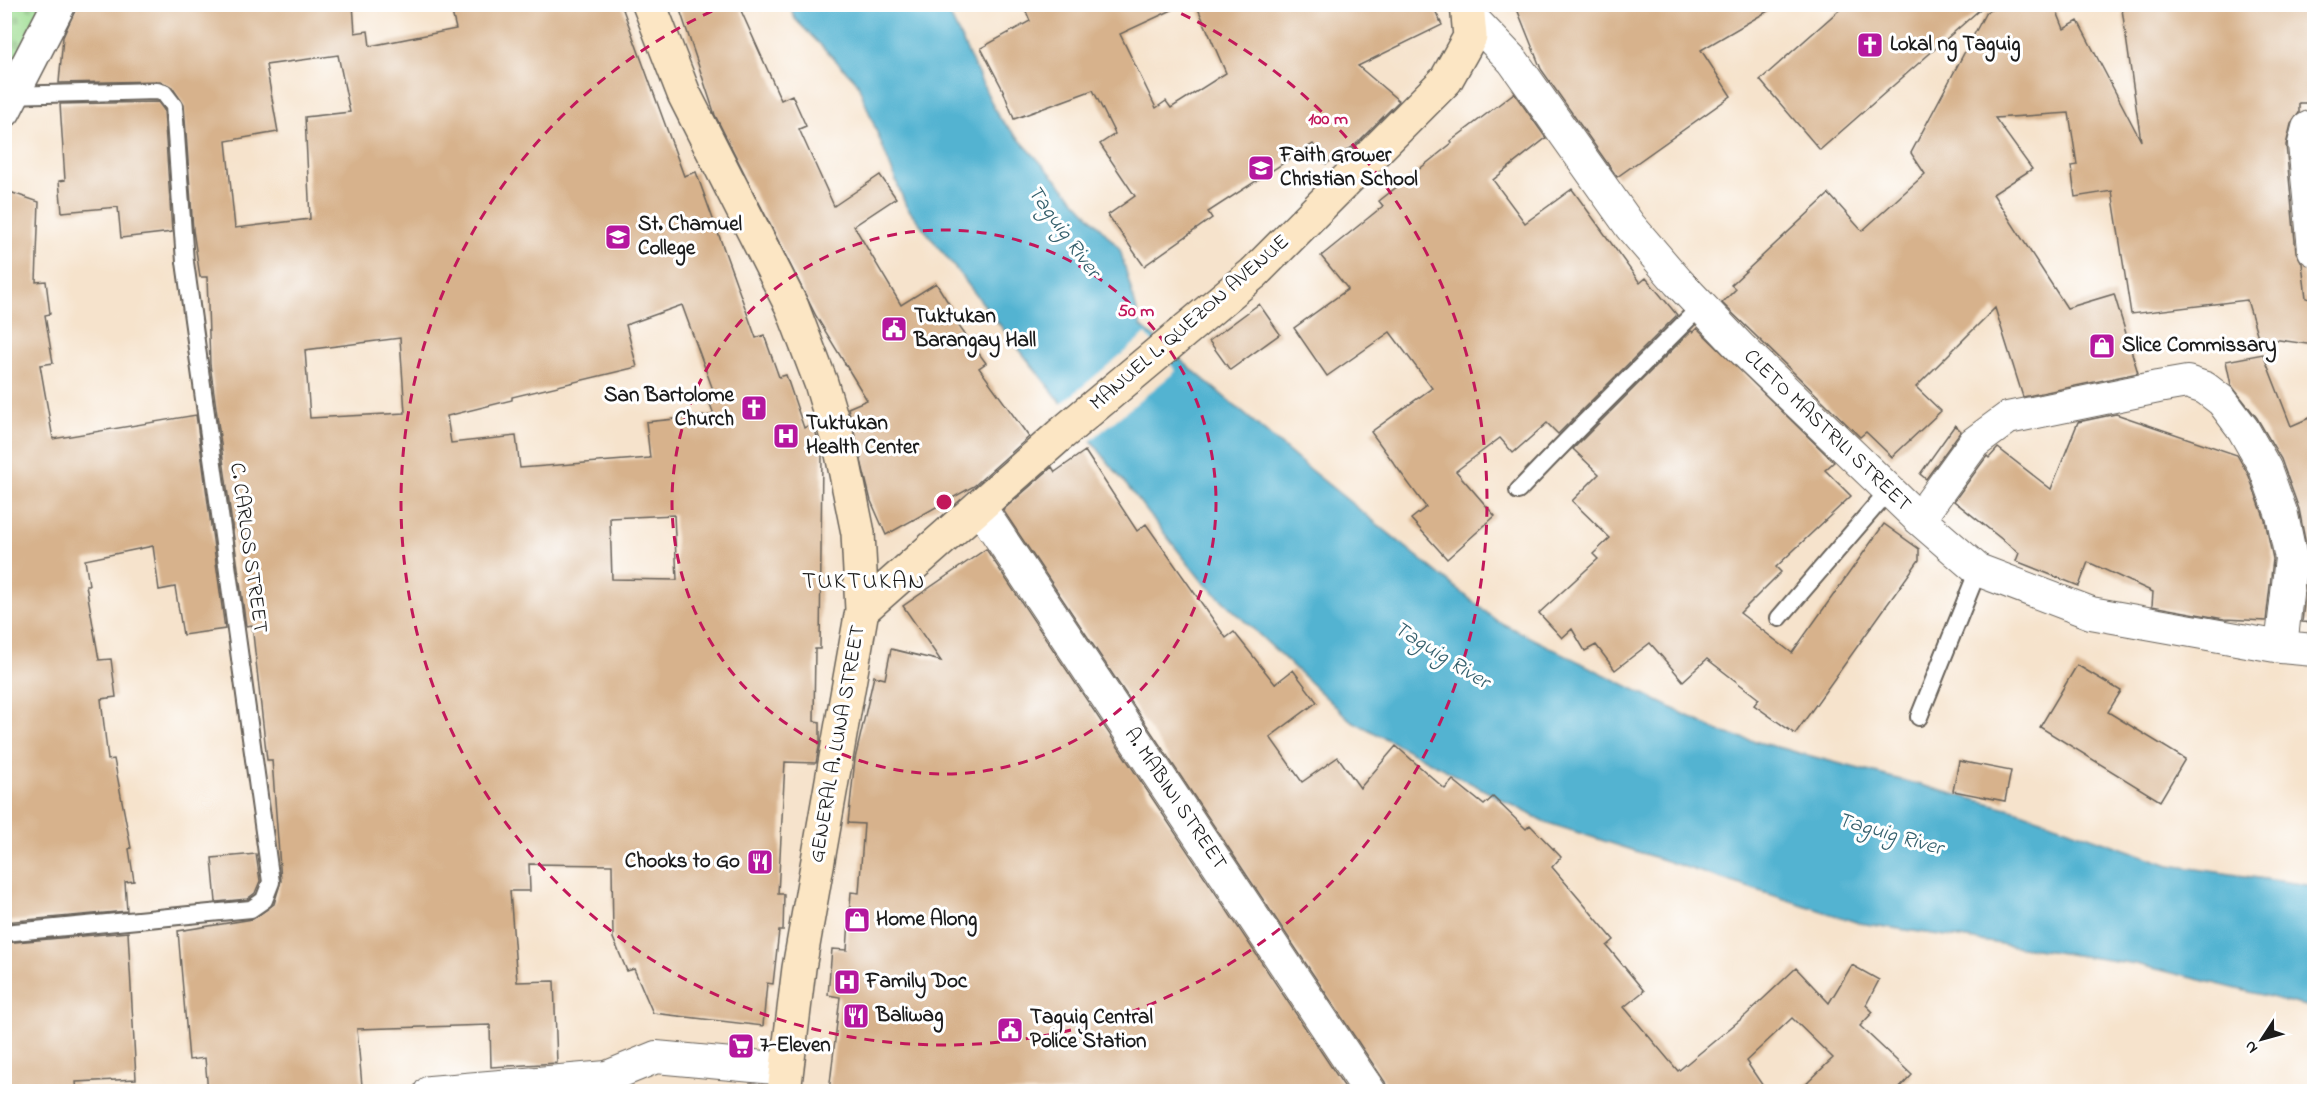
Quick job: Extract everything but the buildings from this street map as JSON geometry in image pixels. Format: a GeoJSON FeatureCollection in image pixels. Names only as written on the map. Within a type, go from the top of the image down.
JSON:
{"type":"FeatureCollection","features":[{"type":"Feature","properties":{"kind":"main road","name":"GENERAL A. LUNA STREET"},"geometry":{"type":"LineString","coordinates":[[649,4],[684,94],[792,307],[821,383],[842,454],[858,533],[862,610],[799,968],[785,1080]]}},
{"type":"Feature","properties":{"kind":"main road","name":"MANUEL L. QUEZON AVENUE"},"geometry":{"type":"LineString","coordinates":[[862,610],[1060,435],[1254,273],[1446,80],[1470,37],[1467,9]]}},
{"type":"Feature","properties":{"kind":"street"},"geometry":{"type":"LineString","coordinates":[[7,100],[59,5]]}},
{"type":"Feature","properties":{"kind":"street","name":"CLETO MASTRILI STREET"},"geometry":{"type":"LineString","coordinates":[[1467,9],[1513,61],[1630,226],[1701,306],[1740,347],[1919,519],[1978,570],[2091,613],[2314,651]]}},
{"type":"Feature","properties":{"kind":"street"},"geometry":{"type":"LineString","coordinates":[[2314,125],[2308,128],[2304,144],[2314,250]]}},
{"type":"Feature","properties":{"kind":"street"},"geometry":{"type":"LineString","coordinates":[[1919,519],[1974,443],[2008,418],[2187,382],[2205,388],[2222,401],[2243,429],[2265,468],[2282,515],[2291,558],[2281,647]]}},
{"type":"Feature","properties":{"kind":"street","name":"A. MABINI STREET"},"geometry":{"type":"LineString","coordinates":[[979,506],[1370,1092]]}},
{"type":"Feature","properties":{"kind":"street"},"geometry":{"type":"LineString","coordinates":[[430,1092],[607,1077],[656,1057],[785,1080]]}},
{"type":"Feature","properties":{"kind":"lane","name":"C. CARLOS STREET"},"geometry":{"type":"LineString","coordinates":[[4,933],[251,909],[264,900],[272,882],[185,262],[174,106],[164,93],[157,91],[7,100]]}},
{"type":"Feature","properties":{"kind":"lane"},"geometry":{"type":"LineString","coordinates":[[1518,491],[1573,432],[1639,372],[1701,306]]}},
{"type":"Feature","properties":{"kind":"lane"},"geometry":{"type":"LineString","coordinates":[[1779,618],[1889,490]]}},
{"type":"Feature","properties":{"kind":"lane"},"geometry":{"type":"LineString","coordinates":[[1919,717],[1978,570]]}},
{"type":"Feature","properties":{"kind":"green space"},"geometry":{"type":"Polygon","coordinates":[[[5,5],[45,5],[5,82],[5,5]]]}},
{"type":"Feature","properties":{"kind":"water","name":"Taguig River"},"geometry":{"type":"Polygon","coordinates":[[[790,5],[945,5],[998,116],[1120,249],[1141,326],[1303,464],[1497,621],[1720,732],[2018,811],[2169,865],[2314,886],[2314,1008],[2136,964],[1859,923],[1545,822],[1350,720],[1202,581],[906,206],[857,82],[795,19],[790,5]]]}},
{"type":"Feature","properties":{"kind":"pier"},"geometry":{"type":"Polygon","coordinates":[[[1146,334],[1176,371],[1089,442],[1060,405],[1146,334]]]}},
{"type":"Feature","properties":{"kind":"place","name":"Lokal ng Taguig"},"geometry":{"type":"Point","coordinates":[1870,45]}},
{"type":"Feature","properties":{"kind":"place","name":"Faith Grower Christian School"},"geometry":{"type":"Point","coordinates":[1261,168]}},
{"type":"Feature","properties":{"kind":"place","name":"St. Chamuel College"},"geometry":{"type":"Point","coordinates":[618,237]}},
{"type":"Feature","properties":{"kind":"place","name":"Tuktukan Barangay Hall"},"geometry":{"type":"Point","coordinates":[894,329]}},
{"type":"Feature","properties":{"kind":"place","name":"Slice Commissary"},"geometry":{"type":"Point","coordinates":[2102,346]}},
{"type":"Feature","properties":{"kind":"place","name":"San Bartolome Church"},"geometry":{"type":"Point","coordinates":[754,408]}},
{"type":"Feature","properties":{"kind":"place","name":"Tuktukan Health Center"},"geometry":{"type":"Point","coordinates":[786,436]}},
{"type":"Feature","properties":{"kind":"place","name":"Chooks to Go"},"geometry":{"type":"Point","coordinates":[760,862]}},
{"type":"Feature","properties":{"kind":"place","name":"Home Along"},"geometry":{"type":"Point","coordinates":[857,920]}},
{"type":"Feature","properties":{"kind":"place","name":"Family Doc"},"geometry":{"type":"Point","coordinates":[847,982]}},
{"type":"Feature","properties":{"kind":"place","name":"Baliwag"},"geometry":{"type":"Point","coordinates":[856,1016]}},
{"type":"Feature","properties":{"kind":"place","name":"Taguig Central Police Station"},"geometry":{"type":"Point","coordinates":[1010,1030]}},
{"type":"Feature","properties":{"kind":"place","name":"7-Eleven"},"geometry":{"type":"Point","coordinates":[741,1046]}},
{"type":"Feature","properties":{"kind":"district","name":"TUKTUKAN"},"geometry":{"type":"Point","coordinates":[864,582]}}]}
